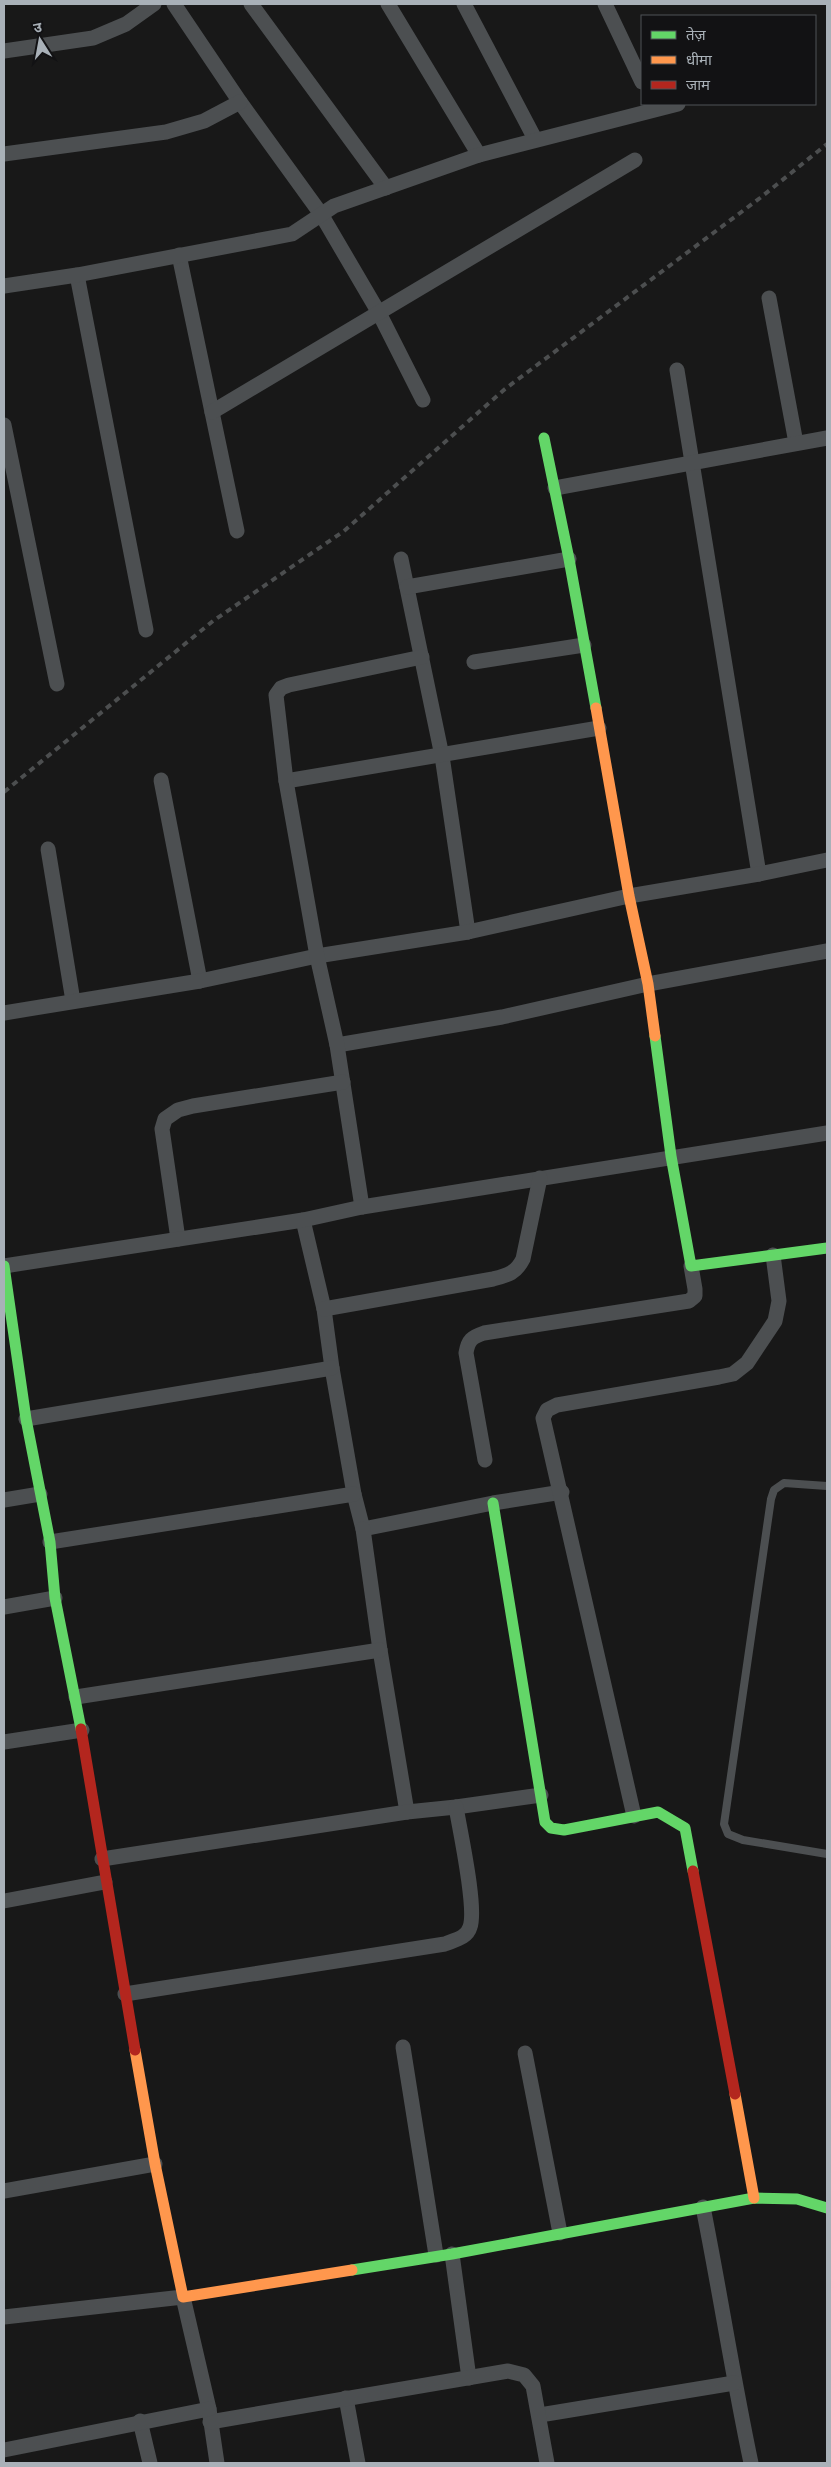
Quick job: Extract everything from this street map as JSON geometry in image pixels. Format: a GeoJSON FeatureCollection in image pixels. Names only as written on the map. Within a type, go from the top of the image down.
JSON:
{"type":"FeatureCollection","features":[{"type":"Feature","properties":{"kind":"street"},"geometry":{"type":"LineString","coordinates":[[4,51],[93,38],[126,24],[154,4]]}},
{"type":"Feature","properties":{"kind":"street"},"geometry":{"type":"LineString","coordinates":[[174,4],[240,102],[321,214],[379,313],[423,400]]}},
{"type":"Feature","properties":{"kind":"street"},"geometry":{"type":"LineString","coordinates":[[252,4],[386,188]]}},
{"type":"Feature","properties":{"kind":"street"},"geometry":{"type":"LineString","coordinates":[[388,4],[479,155]]}},
{"type":"Feature","properties":{"kind":"street"},"geometry":{"type":"LineString","coordinates":[[464,4],[535,139]]}},
{"type":"Feature","properties":{"kind":"street"},"geometry":{"type":"LineString","coordinates":[[605,4],[641,80]]}},
{"type":"Feature","properties":{"kind":"street"},"geometry":{"type":"LineString","coordinates":[[4,154],[166,132],[204,121],[240,102]]}},
{"type":"Feature","properties":{"kind":"street"},"geometry":{"type":"LineString","coordinates":[[4,286],[77,275],[179,254],[292,234],[334,206],[479,155],[655,107],[670,105]]}},
{"type":"Feature","properties":{"kind":"street"},"geometry":{"type":"LineString","coordinates":[[212,412],[635,160]]}},
{"type":"Feature","properties":{"kind":"street"},"geometry":{"type":"LineString","coordinates":[[179,254],[237,531]]}},
{"type":"Feature","properties":{"kind":"street"},"geometry":{"type":"LineString","coordinates":[[77,275],[146,630]]}},
{"type":"Feature","properties":{"kind":"street"},"geometry":{"type":"LineString","coordinates":[[768,298],[796,443]]}},
{"type":"Feature","properties":{"kind":"street"},"geometry":{"type":"LineString","coordinates":[[677,370],[759,874]]}},
{"type":"Feature","properties":{"kind":"street"},"geometry":{"type":"LineString","coordinates":[[4,425],[57,684]]}},
{"type":"Feature","properties":{"kind":"street"},"geometry":{"type":"LineString","coordinates":[[485,1460],[466,1353],[467,1342],[473,1337],[484,1333],[689,1301],[695,1296],[696,1289],[671,1156],[648,984],[629,896],[569,559],[544,438]]}},
{"type":"Feature","properties":{"kind":"street"},"geometry":{"type":"LineString","coordinates":[[555,488],[827,438]]}},
{"type":"Feature","properties":{"kind":"street"},"geometry":{"type":"LineString","coordinates":[[401,559],[442,756],[468,932]]}},
{"type":"Feature","properties":{"kind":"street"},"geometry":{"type":"LineString","coordinates":[[407,587],[569,559]]}},
{"type":"Feature","properties":{"kind":"street"},"geometry":{"type":"LineString","coordinates":[[474,662],[584,645]]}},
{"type":"Feature","properties":{"kind":"street"},"geometry":{"type":"LineString","coordinates":[[362,1207],[337,1045],[317,956],[286,781],[276,695],[281,688],[422,657]]}},
{"type":"Feature","properties":{"kind":"street"},"geometry":{"type":"LineString","coordinates":[[286,781],[599,728]]}},
{"type":"Feature","properties":{"kind":"street"},"geometry":{"type":"LineString","coordinates":[[161,780],[200,981]]}},
{"type":"Feature","properties":{"kind":"street"},"geometry":{"type":"LineString","coordinates":[[48,849],[73,1001]]}},
{"type":"Feature","properties":{"kind":"street"},"geometry":{"type":"LineString","coordinates":[[4,1013],[200,981],[317,956],[468,932],[629,896],[759,874],[827,860]]}},
{"type":"Feature","properties":{"kind":"street"},"geometry":{"type":"LineString","coordinates":[[337,1045],[502,1017],[648,984],[827,951]]}},
{"type":"Feature","properties":{"kind":"street"},"geometry":{"type":"LineString","coordinates":[[178,1239],[162,1129],[165,1119],[178,1110],[193,1106],[343,1082]]}},
{"type":"Feature","properties":{"kind":"street"},"geometry":{"type":"LineString","coordinates":[[217,2463],[210,2416],[156,2164],[125,1994],[82,1730],[55,1598],[50,1542],[26,1419],[6,1291],[4,1266],[304,1220],[362,1207],[671,1156],[827,1133]]}},
{"type":"Feature","properties":{"kind":"street"},"geometry":{"type":"LineString","coordinates":[[324,1309],[493,1279],[509,1275],[518,1270],[523,1259],[540,1178]]}},
{"type":"Feature","properties":{"kind":"street"},"geometry":{"type":"LineString","coordinates":[[304,1220],[324,1309],[332,1368],[354,1494],[363,1529],[380,1650],[407,1812]]}},
{"type":"Feature","properties":{"kind":"street"},"geometry":{"type":"LineString","coordinates":[[691,1266],[827,1248]]}},
{"type":"Feature","properties":{"kind":"street"},"geometry":{"type":"LineString","coordinates":[[634,1816],[562,1492],[543,1418],[547,1410],[557,1405],[719,1378],[740,1369],[766,1337],[778,1312],[779,1301],[773,1255]]}},
{"type":"Feature","properties":{"kind":"street"},"geometry":{"type":"LineString","coordinates":[[26,1419],[332,1368]]}},
{"type":"Feature","properties":{"kind":"street"},"geometry":{"type":"LineString","coordinates":[[363,1529],[493,1503],[562,1492]]}},
{"type":"Feature","properties":{"kind":"street"},"geometry":{"type":"LineString","coordinates":[[4,1500],[40,1494]]}},
{"type":"Feature","properties":{"kind":"street"},"geometry":{"type":"LineString","coordinates":[[50,1542],[354,1494]]}},
{"type":"Feature","properties":{"kind":"street"},"geometry":{"type":"LineString","coordinates":[[493,1503],[541,1794],[543,1818],[547,1826],[553,1830],[564,1830],[658,1812],[685,1828],[754,2198]]}},
{"type":"Feature","properties":{"kind":"street"},"geometry":{"type":"LineString","coordinates":[[4,1607],[55,1598]]}},
{"type":"Feature","properties":{"kind":"street"},"geometry":{"type":"LineString","coordinates":[[76,1697],[380,1650]]}},
{"type":"Feature","properties":{"kind":"street"},"geometry":{"type":"LineString","coordinates":[[4,1742],[82,1730]]}},
{"type":"Feature","properties":{"kind":"street"},"geometry":{"type":"LineString","coordinates":[[102,1859],[407,1812],[456,1807],[541,1794]]}},
{"type":"Feature","properties":{"kind":"street"},"geometry":{"type":"LineString","coordinates":[[125,1994],[445,1944],[461,1938],[470,1929],[473,1911],[456,1807]]}},
{"type":"Feature","properties":{"kind":"street"},"geometry":{"type":"LineString","coordinates":[[4,1901],[106,1882]]}},
{"type":"Feature","properties":{"kind":"street"},"geometry":{"type":"LineString","coordinates":[[403,2047],[436,2255]]}},
{"type":"Feature","properties":{"kind":"street"},"geometry":{"type":"LineString","coordinates":[[525,2052],[560,2233]]}},
{"type":"Feature","properties":{"kind":"street"},"geometry":{"type":"LineString","coordinates":[[4,2191],[156,2164]]}},
{"type":"Feature","properties":{"kind":"street"},"geometry":{"type":"LineString","coordinates":[[4,2317],[184,2297],[436,2255],[452,2254],[754,2198],[796,2199],[827,2208]]}},
{"type":"Feature","properties":{"kind":"street"},"geometry":{"type":"LineString","coordinates":[[703,2207],[721,2296],[734,2383],[751,2463]]}},
{"type":"Feature","properties":{"kind":"street"},"geometry":{"type":"LineString","coordinates":[[452,2254],[469,2378]]}},
{"type":"Feature","properties":{"kind":"street"},"geometry":{"type":"LineString","coordinates":[[4,2450],[140,2421],[210,2416],[346,2398],[508,2371],[524,2375],[533,2386],[548,2463]]}},
{"type":"Feature","properties":{"kind":"street"},"geometry":{"type":"LineString","coordinates":[[540,2415],[734,2383]]}},
{"type":"Feature","properties":{"kind":"street"},"geometry":{"type":"LineString","coordinates":[[346,2398],[358,2463]]}},
{"type":"Feature","properties":{"kind":"street"},"geometry":{"type":"LineString","coordinates":[[140,2421],[150,2463]]}},
{"type":"Feature","properties":{"kind":"lane"},"geometry":{"type":"LineString","coordinates":[[827,1486],[784,1483],[774,1490],[724,1824],[728,1834],[743,1840],[827,1854]]}},
{"type":"Feature","properties":{"kind":"railway"},"geometry":{"type":"LineString","coordinates":[[4,792],[213,621],[344,531],[505,389],[760,198],[827,144]]}},
{"type":"Feature","properties":{"kind":"traffic: fast"},"geometry":{"type":"LineString","coordinates":[[544,438],[569,559],[596,708]]}},
{"type":"Feature","properties":{"kind":"traffic: fast"},"geometry":{"type":"LineString","coordinates":[[655,1036],[671,1156],[691,1266],[827,1248]]}},
{"type":"Feature","properties":{"kind":"traffic: fast"},"geometry":{"type":"LineString","coordinates":[[4,1266],[26,1419],[50,1542],[55,1598],[81,1729]]}},
{"type":"Feature","properties":{"kind":"traffic: fast"},"geometry":{"type":"LineString","coordinates":[[493,1503],[545,1822],[551,1828],[564,1830],[658,1812],[685,1828],[693,1871]]}},
{"type":"Feature","properties":{"kind":"traffic: fast"},"geometry":{"type":"LineString","coordinates":[[352,2270],[452,2254],[754,2198],[797,2199],[827,2208]]}},
{"type":"Feature","properties":{"kind":"traffic: slow"},"geometry":{"type":"LineString","coordinates":[[596,708],[629,896],[648,984],[655,1036]]}},
{"type":"Feature","properties":{"kind":"traffic: slow"},"geometry":{"type":"LineString","coordinates":[[135,2050],[155,2164],[183,2297],[352,2270]]}},
{"type":"Feature","properties":{"kind":"traffic: slow"},"geometry":{"type":"LineString","coordinates":[[735,2094],[754,2198]]}},
{"type":"Feature","properties":{"kind":"traffic: jam"},"geometry":{"type":"LineString","coordinates":[[81,1729],[135,2050]]}},
{"type":"Feature","properties":{"kind":"traffic: jam"},"geometry":{"type":"LineString","coordinates":[[693,1871],[735,2094]]}}]}
